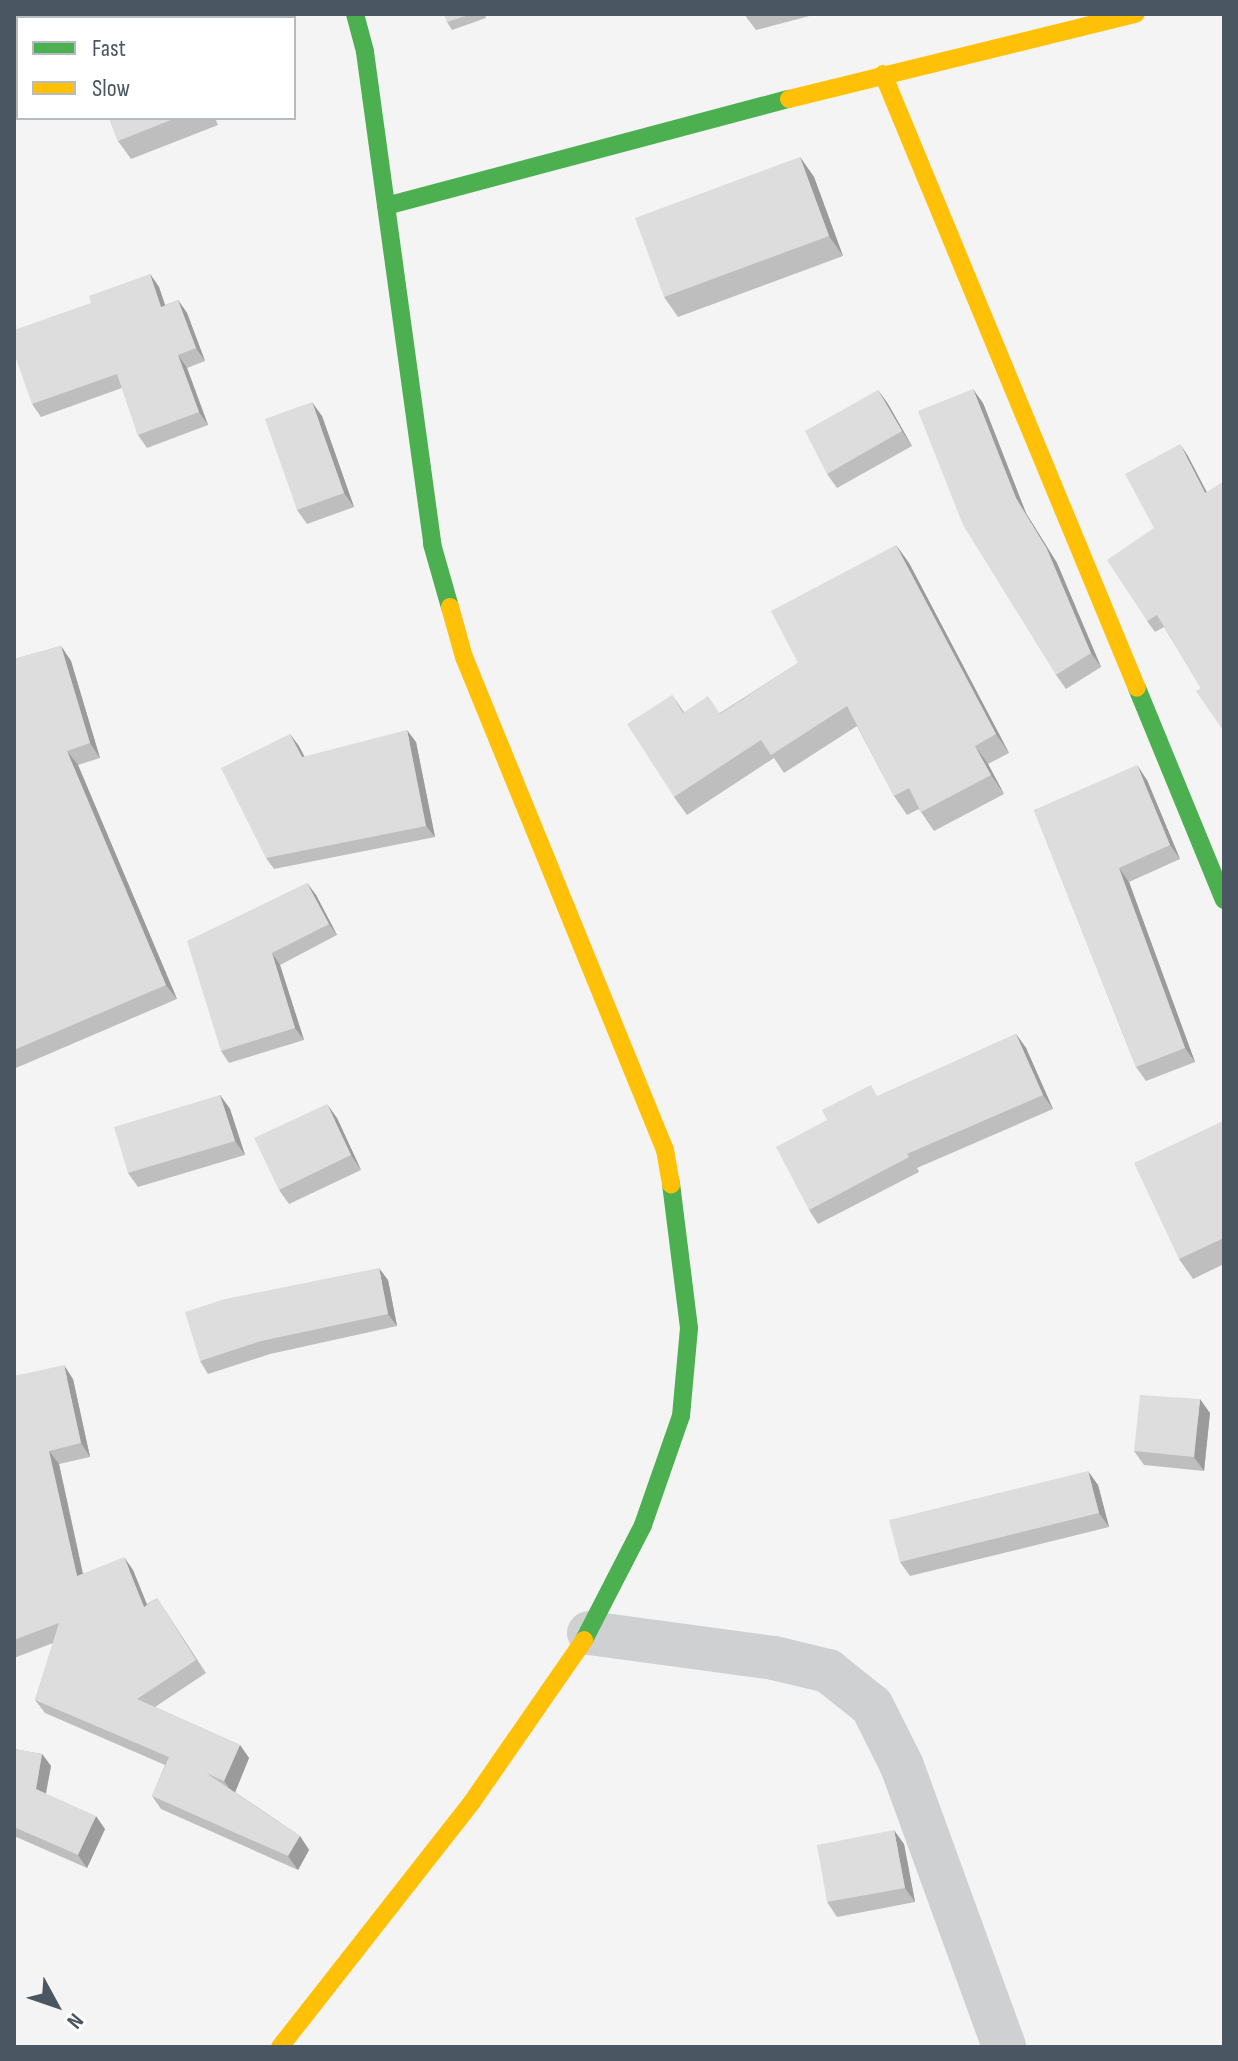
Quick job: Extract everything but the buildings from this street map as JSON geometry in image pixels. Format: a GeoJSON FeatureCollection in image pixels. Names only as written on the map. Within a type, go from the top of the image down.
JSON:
{"type":"FeatureCollection","features":[{"type":"Feature","properties":{"kind":"street"},"geometry":{"type":"LineString","coordinates":[[280,2047],[472,1802],[589,1633],[643,1525],[681,1416],[689,1328],[681,1234],[665,1150],[464,657],[432,544],[386,206],[355,14]]}},
{"type":"Feature","properties":{"kind":"street"},"geometry":{"type":"LineString","coordinates":[[386,206],[883,74],[1136,14]]}},
{"type":"Feature","properties":{"kind":"street"},"geometry":{"type":"LineString","coordinates":[[883,74],[1224,900]]}},
{"type":"Feature","properties":{"kind":"street"},"geometry":{"type":"LineString","coordinates":[[589,1633],[774,1658],[828,1671],[872,1706],[902,1766],[1004,2047]]}},
{"type":"Feature","properties":{"kind":"traffic: fast"},"geometry":{"type":"LineString","coordinates":[[355,14],[365,52],[432,544],[450,607]]}},
{"type":"Feature","properties":{"kind":"traffic: fast"},"geometry":{"type":"LineString","coordinates":[[386,206],[789,99]]}},
{"type":"Feature","properties":{"kind":"traffic: fast"},"geometry":{"type":"LineString","coordinates":[[1137,688],[1224,900]]}},
{"type":"Feature","properties":{"kind":"traffic: fast"},"geometry":{"type":"LineString","coordinates":[[584,1640],[643,1525],[681,1416],[689,1328],[671,1184]]}},
{"type":"Feature","properties":{"kind":"traffic: slow"},"geometry":{"type":"LineString","coordinates":[[789,99],[1136,14]]}},
{"type":"Feature","properties":{"kind":"traffic: slow"},"geometry":{"type":"LineString","coordinates":[[883,74],[1137,688]]}},
{"type":"Feature","properties":{"kind":"traffic: slow"},"geometry":{"type":"LineString","coordinates":[[450,607],[464,657],[665,1150],[671,1184]]}},
{"type":"Feature","properties":{"kind":"traffic: slow"},"geometry":{"type":"LineString","coordinates":[[280,2047],[472,1802],[584,1640]]}}]}
